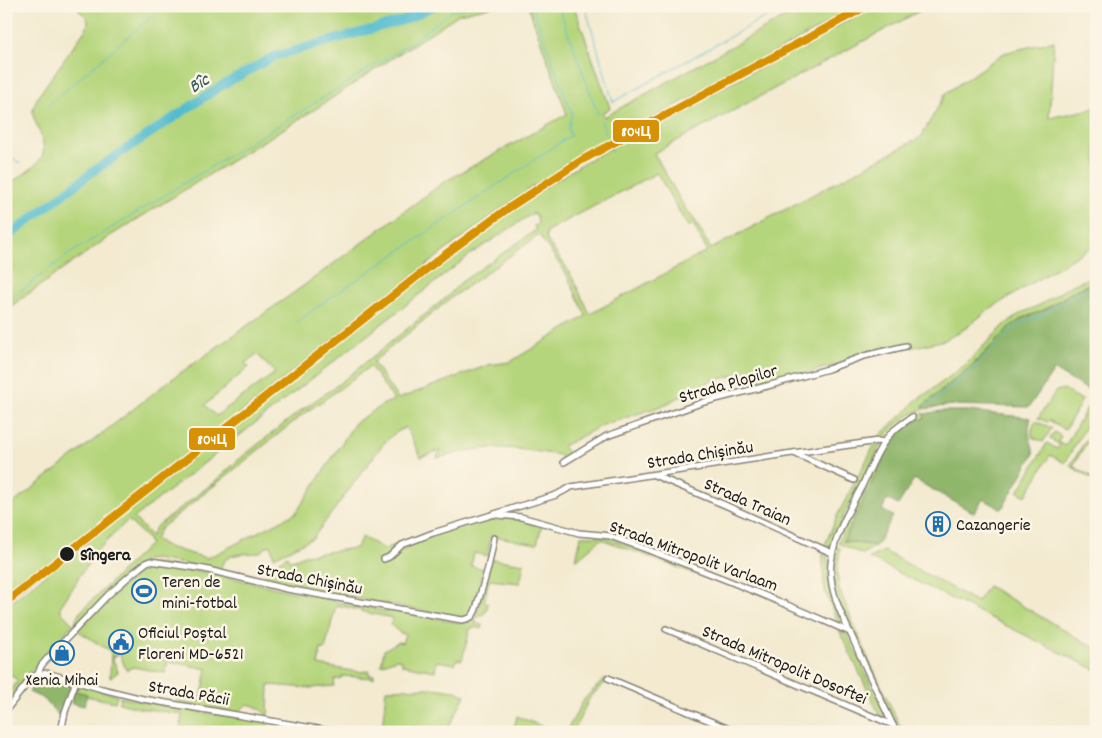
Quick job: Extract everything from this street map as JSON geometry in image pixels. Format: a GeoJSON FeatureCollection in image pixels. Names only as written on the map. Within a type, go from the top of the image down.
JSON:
{"type":"FeatureCollection","features":[{"type":"Feature","properties":{"kind":"street","name":"Strada Plopilor"},"geometry":{"type":"LineString","coordinates":[[564,462],[607,436],[704,402],[828,369],[864,356],[906,346]]}},
{"type":"Feature","properties":{"kind":"street"},"geometry":{"type":"LineString","coordinates":[[896,732],[836,601],[830,575],[832,553],[845,519],[884,442],[899,426],[912,417]]}},
{"type":"Feature","properties":{"kind":"street","name":"Strada Chișinău"},"geometry":{"type":"LineString","coordinates":[[384,559],[402,545],[452,526],[556,495],[571,488],[793,453],[878,441],[884,442]]}},
{"type":"Feature","properties":{"kind":"street"},"geometry":{"type":"LineString","coordinates":[[793,453],[854,480]]}},
{"type":"Feature","properties":{"kind":"street","name":"Strada Traian"},"geometry":{"type":"LineString","coordinates":[[653,475],[832,553]]}},
{"type":"Feature","properties":{"kind":"street","name":"Strada Mitropolit Varlaam"},"geometry":{"type":"LineString","coordinates":[[494,514],[521,517],[578,534],[610,536],[720,577],[850,632]]}},
{"type":"Feature","properties":{"kind":"street","name":"Strada Chișinău"},"geometry":{"type":"LineString","coordinates":[[6,710],[33,676],[38,674],[40,666],[108,595],[147,562],[187,566],[272,586],[462,620],[474,616],[488,568],[494,538]]}},
{"type":"Feature","properties":{"kind":"street","name":"Strada Mitropolit Dosoftei"},"geometry":{"type":"LineString","coordinates":[[666,629],[893,724]]}},
{"type":"Feature","properties":{"kind":"street","name":"Strada Păcii"},"geometry":{"type":"LineString","coordinates":[[38,674],[51,673],[111,691],[151,700],[336,732]]}},
{"type":"Feature","properties":{"kind":"street"},"geometry":{"type":"LineString","coordinates":[[608,678],[736,732]]}},
{"type":"Feature","properties":{"kind":"street"},"geometry":{"type":"LineString","coordinates":[[61,732],[65,712],[76,681]]}},
{"type":"Feature","properties":{"kind":"green space"},"geometry":{"type":"Polygon","coordinates":[[[80,6],[494,6],[459,14],[317,108],[110,236],[14,304],[6,312],[6,186],[31,169],[42,157],[44,151],[42,138],[33,114],[34,106],[39,95],[86,29],[88,20],[78,10],[80,6]]]}},
{"type":"Feature","properties":{"kind":"green space"},"geometry":{"type":"Polygon","coordinates":[[[528,6],[574,6],[610,108],[602,113],[604,117],[805,6],[861,6],[606,143],[529,189],[433,260],[6,600],[6,509],[169,381],[306,284],[444,182],[567,114],[528,6]],[[257,354],[245,363],[249,367],[205,405],[216,416],[275,373],[257,354]]]}},
{"type":"Feature","properties":{"kind":"green space"},"geometry":{"type":"Polygon","coordinates":[[[875,6],[929,6],[654,153],[686,210],[694,219],[711,249],[921,137],[946,93],[1004,53],[1054,41],[1049,118],[1087,110],[1096,106],[1096,245],[988,310],[966,328],[945,340],[911,348],[908,343],[881,348],[829,367],[753,387],[753,375],[735,375],[711,381],[662,406],[603,425],[563,446],[569,458],[562,461],[560,455],[499,448],[477,449],[437,458],[440,450],[421,457],[406,427],[394,434],[383,444],[313,538],[274,557],[271,545],[257,553],[235,555],[222,564],[220,570],[155,559],[146,560],[140,563],[76,625],[76,619],[80,612],[150,544],[147,538],[128,520],[99,549],[77,579],[60,607],[62,613],[73,624],[21,682],[22,685],[6,706],[6,696],[18,681],[6,671],[6,606],[478,232],[592,158],[875,6]],[[657,173],[547,231],[546,237],[548,242],[569,271],[590,314],[707,251],[693,224],[688,227],[657,173]],[[533,213],[471,254],[134,518],[151,536],[156,527],[299,412],[340,383],[448,296],[460,283],[536,230],[534,226],[538,224],[537,216],[533,213]],[[539,235],[451,298],[373,362],[398,399],[488,365],[510,362],[586,316],[566,273],[539,235]],[[370,366],[302,415],[160,529],[155,539],[168,547],[206,558],[296,513],[355,423],[384,404],[394,400],[370,366]]]}},
{"type":"Feature","properties":{"kind":"green space"},"geometry":{"type":"Polygon","coordinates":[[[1096,275],[1096,281],[1074,291],[1044,310],[1023,318],[973,364],[923,406],[924,409],[902,421],[884,438],[878,438],[914,402],[965,365],[1002,327],[1021,313],[1040,305],[1070,286],[1096,275]]]}},
{"type":"Feature","properties":{"kind":"green space"},"geometry":{"type":"Polygon","coordinates":[[[1096,281],[1096,377],[1088,390],[1054,370],[1029,407],[953,405],[924,409],[923,406],[974,364],[1009,327],[1096,281]]]}},
{"type":"Feature","properties":{"kind":"green space"},"geometry":{"type":"Polygon","coordinates":[[[1064,389],[1082,400],[1065,430],[1049,420],[1047,422],[1038,418],[1056,391],[1064,389]]]}},
{"type":"Feature","properties":{"kind":"green space"},"geometry":{"type":"Polygon","coordinates":[[[1087,408],[1091,411],[1092,415],[1065,463],[1050,455],[1026,496],[1018,492],[1047,443],[1057,449],[1060,445],[1050,439],[1054,432],[1061,436],[1058,442],[1065,446],[1087,408]]]}},
{"type":"Feature","properties":{"kind":"green space"},"geometry":{"type":"Polygon","coordinates":[[[941,411],[968,411],[1031,418],[1029,434],[1033,455],[1002,509],[983,499],[974,513],[914,479],[898,505],[887,499],[882,510],[893,516],[876,546],[843,541],[890,445],[903,429],[925,418],[924,414],[941,411]]]}},
{"type":"Feature","properties":{"kind":"green space"},"geometry":{"type":"Polygon","coordinates":[[[924,413],[925,418],[917,421],[843,541],[876,546],[862,554],[838,543],[851,512],[887,440],[906,423],[924,413]]]}},
{"type":"Feature","properties":{"kind":"green space"},"geometry":{"type":"Polygon","coordinates":[[[1035,421],[1052,428],[1043,442],[1032,437],[1035,421]]]}},
{"type":"Feature","properties":{"kind":"green space"},"geometry":{"type":"Polygon","coordinates":[[[1085,441],[1087,442],[1073,466],[1096,479],[1096,481],[1070,466],[1085,441]]]}},
{"type":"Feature","properties":{"kind":"green space"},"geometry":{"type":"Polygon","coordinates":[[[875,444],[881,444],[844,515],[829,550],[824,547],[838,514],[875,444]]]}},
{"type":"Feature","properties":{"kind":"green space"},"geometry":{"type":"Polygon","coordinates":[[[495,516],[522,519],[542,525],[537,544],[493,536],[490,539],[488,556],[474,553],[471,566],[484,569],[472,615],[463,618],[262,581],[272,566],[287,556],[289,560],[305,555],[356,548],[362,537],[384,549],[399,544],[403,546],[495,516]]]}},
{"type":"Feature","properties":{"kind":"green space"},"geometry":{"type":"Polygon","coordinates":[[[581,536],[609,538],[699,571],[698,575],[601,539],[576,560],[581,536]]]}},
{"type":"Feature","properties":{"kind":"green space"},"geometry":{"type":"Polygon","coordinates":[[[837,547],[840,548],[837,572],[839,589],[869,661],[903,732],[898,732],[844,614],[835,588],[832,568],[837,547]]]}},
{"type":"Feature","properties":{"kind":"green space"},"geometry":{"type":"Polygon","coordinates":[[[884,551],[977,602],[988,586],[1096,647],[1096,670],[869,558],[884,551]]]}},
{"type":"Feature","properties":{"kind":"green space"},"geometry":{"type":"Polygon","coordinates":[[[823,552],[828,555],[830,589],[843,627],[838,624],[825,591],[823,552]]]}},
{"type":"Feature","properties":{"kind":"green space"},"geometry":{"type":"Polygon","coordinates":[[[492,559],[524,564],[520,583],[489,580],[484,601],[488,603],[486,612],[477,617],[475,623],[482,625],[482,629],[474,627],[470,629],[462,660],[457,659],[455,664],[437,661],[435,671],[402,665],[402,660],[396,659],[381,665],[384,650],[398,642],[402,643],[405,634],[400,633],[391,625],[392,618],[360,611],[361,606],[461,623],[468,622],[476,616],[492,559]]]}},
{"type":"Feature","properties":{"kind":"green space"},"geometry":{"type":"Polygon","coordinates":[[[154,563],[219,575],[358,606],[358,610],[336,605],[325,649],[321,649],[318,665],[359,672],[369,671],[369,675],[374,675],[374,678],[342,676],[341,679],[335,679],[334,686],[310,688],[269,685],[268,717],[259,708],[247,704],[238,713],[176,703],[177,696],[201,700],[207,669],[168,661],[165,673],[133,667],[126,670],[120,654],[112,657],[118,672],[110,678],[111,652],[77,630],[139,570],[154,563]]]}},
{"type":"Feature","properties":{"kind":"green space"},"geometry":{"type":"Polygon","coordinates":[[[839,630],[847,634],[887,719],[880,716],[839,630]]]}},
{"type":"Feature","properties":{"kind":"green space"},"geometry":{"type":"Polygon","coordinates":[[[46,675],[68,681],[71,684],[72,687],[61,718],[44,699],[29,692],[40,676],[46,675]]]}},
{"type":"Feature","properties":{"kind":"green space"},"geometry":{"type":"Polygon","coordinates":[[[606,678],[608,680],[590,697],[573,732],[566,732],[585,698],[606,678]]]}},
{"type":"Feature","properties":{"kind":"green space"},"geometry":{"type":"Polygon","coordinates":[[[80,685],[117,695],[115,702],[86,696],[86,694],[74,691],[80,685]]]}},
{"type":"Feature","properties":{"kind":"green space"},"geometry":{"type":"Polygon","coordinates":[[[432,688],[455,691],[465,695],[448,729],[453,732],[382,732],[386,689],[432,688]]]}},
{"type":"Feature","properties":{"kind":"green space"},"geometry":{"type":"Polygon","coordinates":[[[74,691],[87,694],[84,706],[71,703],[74,691]]]}},
{"type":"Feature","properties":{"kind":"green space"},"geometry":{"type":"Polygon","coordinates":[[[120,697],[266,722],[274,732],[180,732],[182,714],[119,703],[120,697]]]}},
{"type":"Feature","properties":{"kind":"green space"},"geometry":{"type":"Polygon","coordinates":[[[517,716],[555,732],[513,732],[517,716]]]}},
{"type":"Feature","properties":{"kind":"green space"},"geometry":{"type":"Polygon","coordinates":[[[274,724],[321,732],[279,732],[274,724]]]}},
{"type":"Feature","properties":{"kind":"waterway"},"geometry":{"type":"LineString","coordinates":[[47,106],[164,6]]}},
{"type":"Feature","properties":{"kind":"waterway"},"geometry":{"type":"LineString","coordinates":[[220,6],[223,10]]}},
{"type":"Feature","properties":{"kind":"waterway","name":"Bîc"},"geometry":{"type":"LineString","coordinates":[[6,238],[95,170],[221,86],[275,56],[405,20],[434,6]]}},
{"type":"Feature","properties":{"kind":"waterway"},"geometry":{"type":"LineString","coordinates":[[6,302],[69,254],[410,43],[453,10],[470,6]]}},
{"type":"Feature","properties":{"kind":"waterway"},"geometry":{"type":"LineString","coordinates":[[295,324],[324,302],[571,135],[568,129],[572,114],[532,6]]}},
{"type":"Feature","properties":{"kind":"waterway"},"geometry":{"type":"LineString","coordinates":[[558,6],[598,114]]}},
{"type":"Feature","properties":{"kind":"waterway"},"geometry":{"type":"LineString","coordinates":[[585,6],[613,102],[785,6]]}},
{"type":"Feature","properties":{"kind":"waterway"},"geometry":{"type":"LineString","coordinates":[[601,121],[606,134]]}},
{"type":"Feature","properties":{"kind":"waterway"},"geometry":{"type":"LineString","coordinates":[[608,141],[612,152]]}},
{"type":"Feature","properties":{"kind":"waterway"},"geometry":{"type":"LineString","coordinates":[[6,154],[20,163]]}},
{"type":"Feature","properties":{"kind":"waterway"},"geometry":{"type":"LineString","coordinates":[[928,405],[974,368],[1012,330],[1026,320],[1039,317],[1096,285]]}},
{"type":"Feature","properties":{"kind":"transit line","name":"804Ц"},"geometry":{"type":"LineString","coordinates":[[6,602],[443,256],[507,209],[582,160],[867,6]]}},
{"type":"Feature","properties":{"kind":"place","name":"Cazangerie"},"geometry":{"type":"Point","coordinates":[938,524]}},
{"type":"Feature","properties":{"kind":"place","name":"Sîngera"},"geometry":{"type":"Point","coordinates":[67,554]}},
{"type":"Feature","properties":{"kind":"place","name":"Teren de mini-fotbal"},"geometry":{"type":"Point","coordinates":[144,591]}},
{"type":"Feature","properties":{"kind":"place","name":"Oficiul Poștal Floreni MD-6521"},"geometry":{"type":"Point","coordinates":[121,642]}},
{"type":"Feature","properties":{"kind":"place","name":"Xenia Mihai"},"geometry":{"type":"Point","coordinates":[62,653]}}]}
